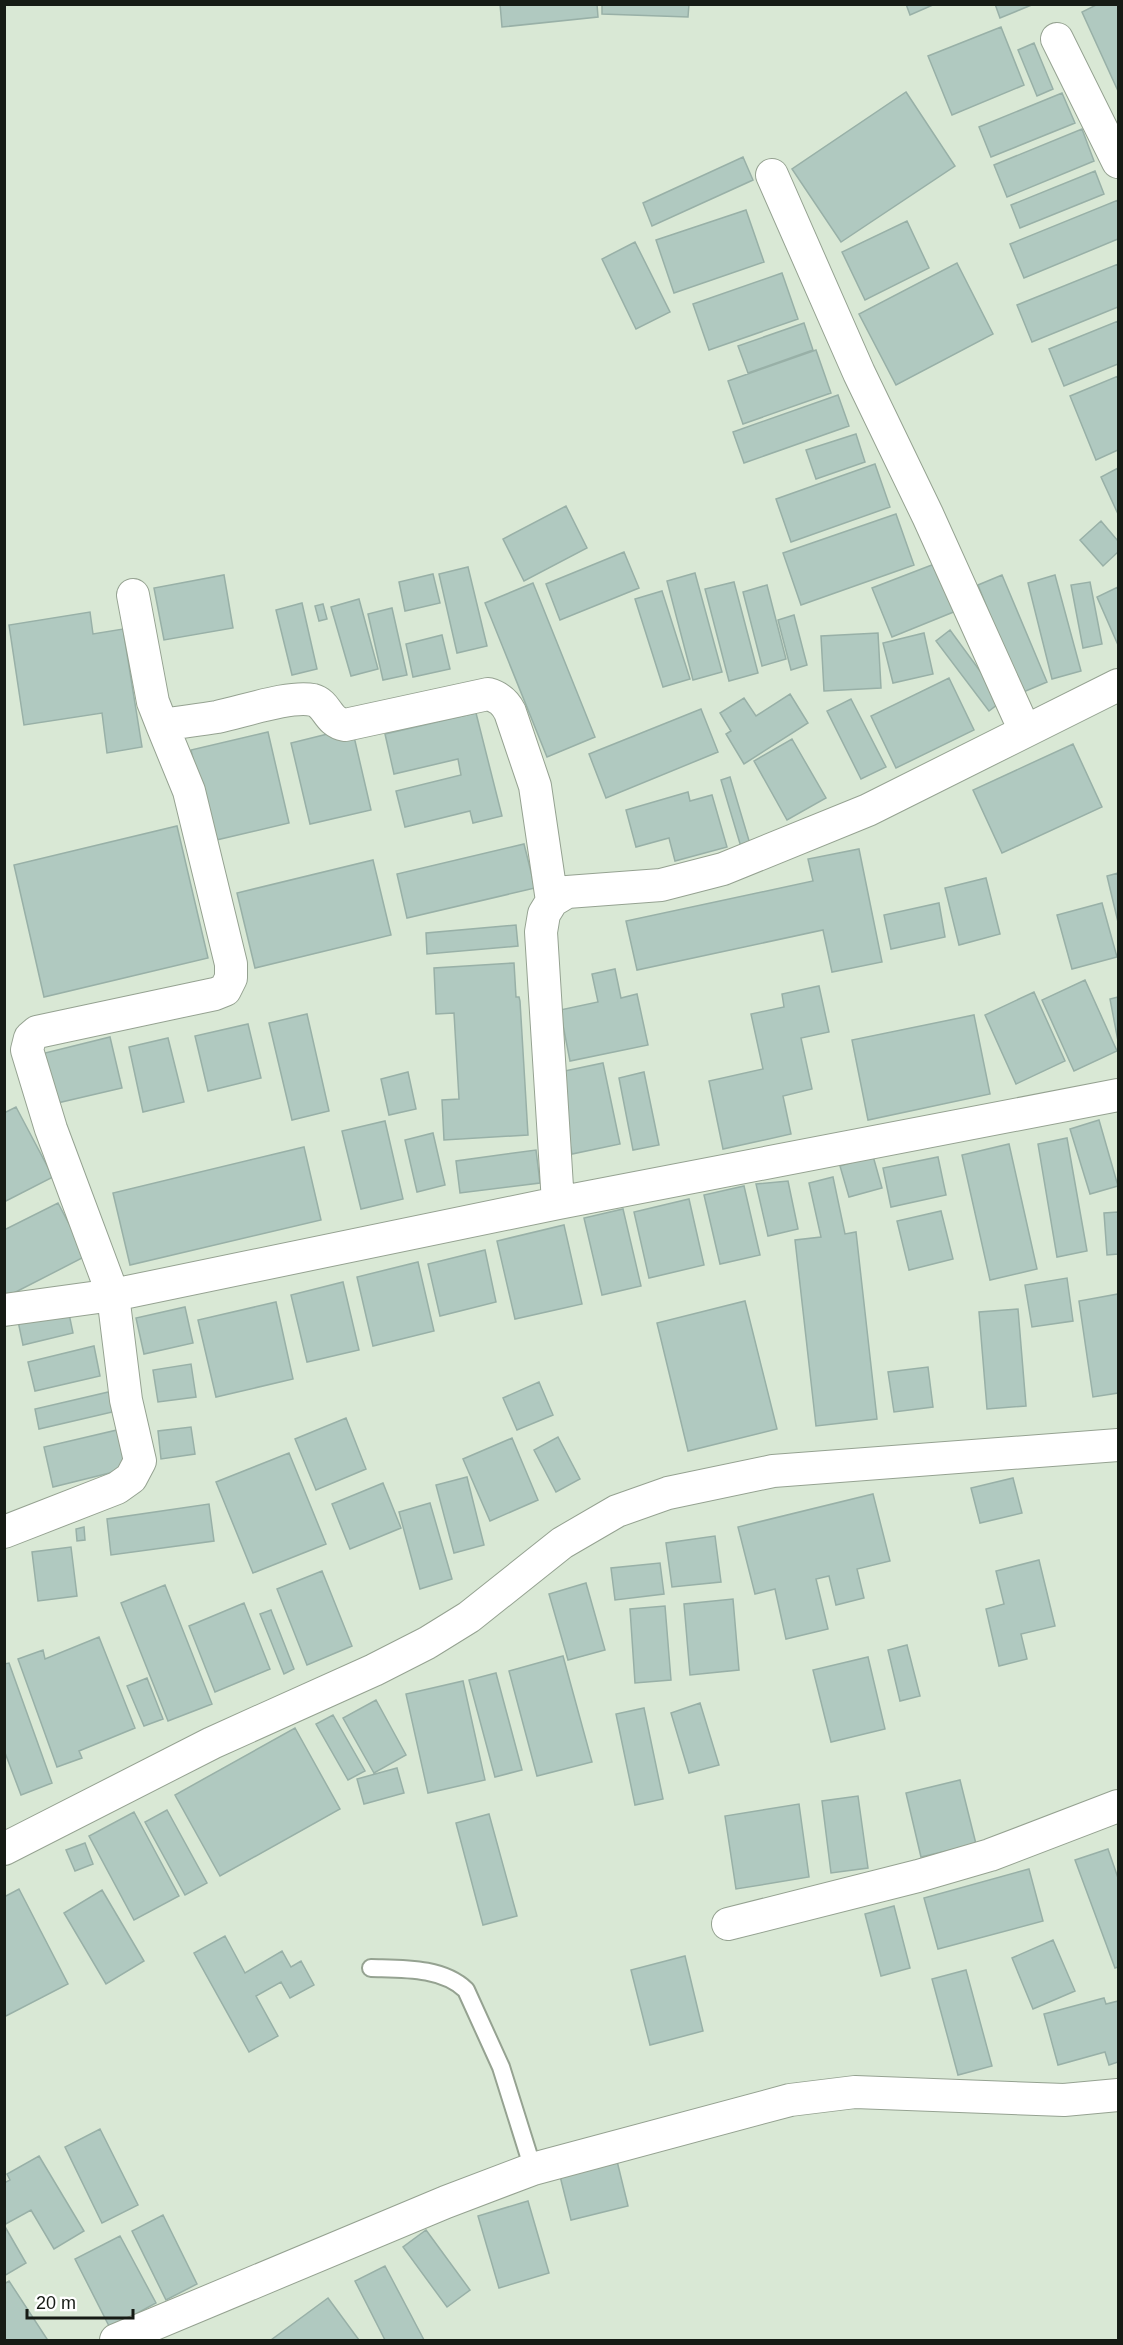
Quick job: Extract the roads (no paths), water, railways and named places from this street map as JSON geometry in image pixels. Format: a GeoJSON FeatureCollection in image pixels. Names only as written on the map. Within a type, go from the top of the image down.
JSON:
{"type":"FeatureCollection","features":[{"type":"Feature","properties":{"kind":"street"},"geometry":{"type":"LineString","coordinates":[[1057,39],[1119,162]]}},
{"type":"Feature","properties":{"kind":"street"},"geometry":{"type":"LineString","coordinates":[[772,175],[859,373],[956,576],[1025,731]]}},
{"type":"Feature","properties":{"kind":"street"},"geometry":{"type":"LineString","coordinates":[[4,1532],[117,1488],[131,1478],[140,1461],[126,1400],[113,1295],[51,1129],[27,1050],[30,1038],[37,1032],[215,994],[225,990],[231,978],[231,964],[189,791],[153,702],[133,595]]}},
{"type":"Feature","properties":{"kind":"street"},"geometry":{"type":"LineString","coordinates":[[558,1203],[541,932],[544,914],[552,901],[567,892],[661,885],[723,869],[868,810],[1119,685]]}},
{"type":"Feature","properties":{"kind":"street"},"geometry":{"type":"LineString","coordinates":[[162,725],[218,717],[289,701],[307,700],[319,703],[333,720],[345,725],[488,694],[497,696],[510,712],[536,786],[552,901]]}},
{"type":"Feature","properties":{"kind":"street"},"geometry":{"type":"LineString","coordinates":[[4,1310],[113,1295],[558,1203],[1119,1095]]}},
{"type":"Feature","properties":{"kind":"street"},"geometry":{"type":"LineString","coordinates":[[4,1849],[212,1743],[374,1670],[427,1643],[469,1617],[562,1543],[617,1511],[668,1493],[773,1471],[1119,1445]]}},
{"type":"Feature","properties":{"kind":"street"},"geometry":{"type":"LineString","coordinates":[[728,1924],[918,1876],[990,1855],[1119,1806]]}},
{"type":"Feature","properties":{"kind":"street"},"geometry":{"type":"LineString","coordinates":[[116,2340],[447,2202],[533,2169],[789,2100],[855,2092],[1064,2100],[1119,2095]]}},
{"type":"Feature","properties":{"kind":"lane"},"geometry":{"type":"LineString","coordinates":[[371,1968],[418,1970],[460,1983],[466,1990],[501,2067],[533,2169]]}}]}
